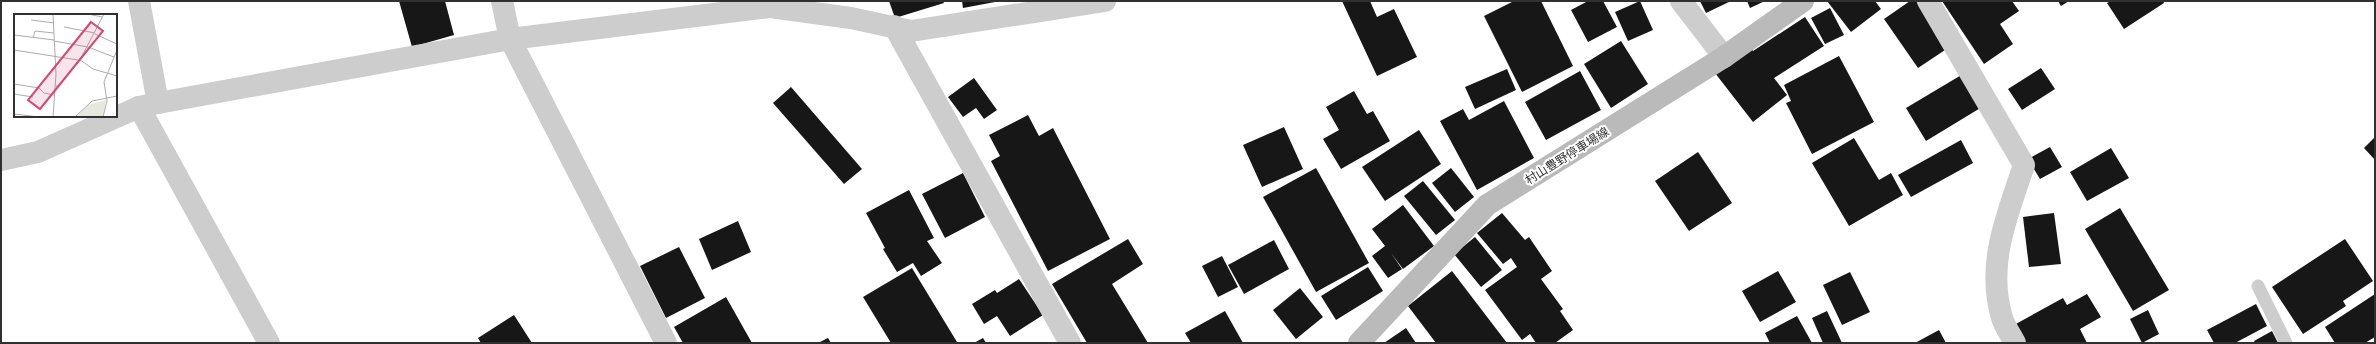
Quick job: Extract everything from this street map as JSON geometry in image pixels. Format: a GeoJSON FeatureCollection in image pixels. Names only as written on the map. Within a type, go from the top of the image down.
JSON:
{"type":"FeatureCollection","features":[{"type":"Feature","properties":{"kind":"main road","name":"村山豊野停車場線"},"geometry":{"type":"LineString","coordinates":[[1358,343],[1487,205],[1724,57],[1803,1]]}},
{"type":"Feature","properties":{"kind":"street"},"geometry":{"type":"LineString","coordinates":[[139,1],[149,105],[269,343]]}},
{"type":"Feature","properties":{"kind":"street"},"geometry":{"type":"LineString","coordinates":[[502,1],[510,39],[666,343]]}},
{"type":"Feature","properties":{"kind":"street"},"geometry":{"type":"LineString","coordinates":[[1,160],[38,152],[149,105],[510,39],[770,7],[849,9],[911,31],[1104,1]]}},
{"type":"Feature","properties":{"kind":"street"},"geometry":{"type":"LineString","coordinates":[[1681,1],[1724,57]]}},
{"type":"Feature","properties":{"kind":"street"},"geometry":{"type":"LineString","coordinates":[[1928,1],[2024,165],[2000,237],[1996,286],[2002,320],[2015,343]]}},
{"type":"Feature","properties":{"kind":"street"},"geometry":{"type":"LineString","coordinates":[[894,26],[1070,343]]}},
{"type":"Feature","properties":{"kind":"lane"},"geometry":{"type":"LineString","coordinates":[[2258,286],[2286,343]]}},
{"type":"Feature","properties":{"kind":"building"},"geometry":{"type":"Polygon","coordinates":[[[399,1],[445,1],[454,35],[412,47],[399,1]]]}},
{"type":"Feature","properties":{"kind":"building"},"geometry":{"type":"Polygon","coordinates":[[[889,1],[943,1],[944,3],[895,18],[889,1]]]}},
{"type":"Feature","properties":{"kind":"building"},"geometry":{"type":"Polygon","coordinates":[[[962,1],[995,1],[995,2],[963,8],[962,1]]]}},
{"type":"Feature","properties":{"kind":"building"},"geometry":{"type":"Polygon","coordinates":[[[1342,1],[1370,1],[1377,17],[1394,9],[1417,57],[1377,76],[1342,1]]]}},
{"type":"Feature","properties":{"kind":"building"},"geometry":{"type":"Polygon","coordinates":[[[1514,1],[1541,1],[1573,66],[1522,92],[1484,16],[1514,1]]]}},
{"type":"Feature","properties":{"kind":"building"},"geometry":{"type":"Polygon","coordinates":[[[1588,1],[1603,1],[1617,27],[1588,42],[1571,10],[1588,1]]]}},
{"type":"Feature","properties":{"kind":"building"},"geometry":{"type":"Polygon","coordinates":[[[1640,1],[1653,30],[1628,41],[1615,12],[1640,1]]]}},
{"type":"Feature","properties":{"kind":"building"},"geometry":{"type":"Polygon","coordinates":[[[1700,1],[1731,1],[1706,13],[1700,1]]]}},
{"type":"Feature","properties":{"kind":"building"},"geometry":{"type":"Polygon","coordinates":[[[1747,1],[1765,1],[1750,8],[1747,1]]]}},
{"type":"Feature","properties":{"kind":"building"},"geometry":{"type":"Polygon","coordinates":[[[1827,1],[1875,1],[1881,9],[1851,32],[1827,1]]]}},
{"type":"Feature","properties":{"kind":"building"},"geometry":{"type":"Polygon","coordinates":[[[1910,1],[1916,1],[1948,48],[1918,68],[1884,19],[1910,1]]]}},
{"type":"Feature","properties":{"kind":"building"},"geometry":{"type":"Polygon","coordinates":[[[1942,1],[2012,1],[2019,11],[2000,24],[2013,44],[1984,64],[1942,1]]]}},
{"type":"Feature","properties":{"kind":"building"},"geometry":{"type":"Polygon","coordinates":[[[2058,1],[2069,1],[2061,6],[2058,1]]]}},
{"type":"Feature","properties":{"kind":"building"},"geometry":{"type":"Polygon","coordinates":[[[2111,1],[2163,1],[2164,3],[2124,29],[2107,3],[2111,1]]]}},
{"type":"Feature","properties":{"kind":"building"},"geometry":{"type":"Polygon","coordinates":[[[1830,8],[1844,35],[1825,44],[1811,18],[1830,8]]]}},
{"type":"Feature","properties":{"kind":"building"},"geometry":{"type":"Polygon","coordinates":[[[1805,17],[1824,46],[1774,78],[1787,95],[1753,122],[1715,73],[1750,47],[1753,51],[1805,17]]]}},
{"type":"Feature","properties":{"kind":"building"},"geometry":{"type":"Polygon","coordinates":[[[1621,41],[1648,84],[1611,108],[1584,64],[1621,41]]]}},
{"type":"Feature","properties":{"kind":"building"},"geometry":{"type":"Polygon","coordinates":[[[1839,56],[1874,122],[1812,154],[1786,103],[1791,101],[1784,85],[1839,56]]]}},
{"type":"Feature","properties":{"kind":"building"},"geometry":{"type":"Polygon","coordinates":[[[2041,68],[2055,89],[2022,110],[2008,89],[2041,68]]]}},
{"type":"Feature","properties":{"kind":"building"},"geometry":{"type":"Polygon","coordinates":[[[1507,69],[1516,90],[1475,109],[1465,87],[1507,69]]]}},
{"type":"Feature","properties":{"kind":"building"},"geometry":{"type":"Polygon","coordinates":[[[1580,71],[1601,110],[1546,140],[1525,102],[1580,71]]]}},
{"type":"Feature","properties":{"kind":"building"},"geometry":{"type":"Polygon","coordinates":[[[1963,74],[1982,107],[1926,141],[1906,108],[1963,74]]]}},
{"type":"Feature","properties":{"kind":"building"},"geometry":{"type":"Polygon","coordinates":[[[974,78],[997,110],[984,119],[976,108],[963,117],[948,97],[974,78]]]}},
{"type":"Feature","properties":{"kind":"building"},"geometry":{"type":"Polygon","coordinates":[[[791,87],[862,169],[844,184],[773,103],[791,87]]]}},
{"type":"Feature","properties":{"kind":"building"},"geometry":{"type":"Polygon","coordinates":[[[1354,91],[1367,114],[1373,111],[1390,141],[1341,169],[1323,139],[1339,130],[1326,107],[1354,91]]]}},
{"type":"Feature","properties":{"kind":"building"},"geometry":{"type":"Polygon","coordinates":[[[1504,101],[1534,158],[1477,190],[1440,121],[1463,109],[1469,120],[1504,101]]]}},
{"type":"Feature","properties":{"kind":"building"},"geometry":{"type":"Polygon","coordinates":[[[1028,115],[1039,136],[1053,128],[1110,239],[1048,271],[991,161],[1000,156],[989,135],[1028,115]]]}},
{"type":"Feature","properties":{"kind":"building"},"geometry":{"type":"Polygon","coordinates":[[[1284,127],[1303,169],[1262,187],[1243,145],[1284,127]]]}},
{"type":"Feature","properties":{"kind":"building"},"geometry":{"type":"Polygon","coordinates":[[[1419,130],[1441,164],[1385,201],[1362,167],[1419,130]]]}},
{"type":"Feature","properties":{"kind":"building"},"geometry":{"type":"Polygon","coordinates":[[[2375,137],[2375,160],[2364,148],[2375,137]]]}},
{"type":"Feature","properties":{"kind":"building"},"geometry":{"type":"Polygon","coordinates":[[[1854,138],[1879,180],[1891,173],[1903,195],[1849,226],[1812,163],[1854,138]]]}},
{"type":"Feature","properties":{"kind":"building"},"geometry":{"type":"Polygon","coordinates":[[[1961,140],[1973,163],[1911,197],[1898,175],[1961,140]]]}},
{"type":"Feature","properties":{"kind":"building"},"geometry":{"type":"Polygon","coordinates":[[[2050,147],[2062,167],[2040,179],[2028,159],[2050,147]]]}},
{"type":"Feature","properties":{"kind":"building"},"geometry":{"type":"Polygon","coordinates":[[[2111,148],[2129,178],[2087,201],[2070,172],[2111,148]]]}},
{"type":"Feature","properties":{"kind":"building"},"geometry":{"type":"Polygon","coordinates":[[[1698,152],[1732,203],[1689,231],[1655,181],[1698,152]]]}},
{"type":"Feature","properties":{"kind":"building"},"geometry":{"type":"Polygon","coordinates":[[[1316,168],[1369,263],[1316,292],[1263,197],[1316,168]]]}},
{"type":"Feature","properties":{"kind":"building"},"geometry":{"type":"Polygon","coordinates":[[[1451,168],[1474,197],[1455,212],[1432,183],[1451,168]]]}},
{"type":"Feature","properties":{"kind":"building"},"geometry":{"type":"Polygon","coordinates":[[[963,173],[985,217],[945,238],[922,194],[963,173]]]}},
{"type":"Feature","properties":{"kind":"building"},"geometry":{"type":"Polygon","coordinates":[[[1423,181],[1455,220],[1436,235],[1404,196],[1423,181]]]}},
{"type":"Feature","properties":{"kind":"building"},"geometry":{"type":"Polygon","coordinates":[[[909,190],[934,238],[927,241],[942,263],[921,276],[913,263],[897,272],[883,249],[885,248],[866,213],[909,190]]]}},
{"type":"Feature","properties":{"kind":"building"},"geometry":{"type":"Polygon","coordinates":[[[1403,205],[1434,246],[1403,269],[1391,253],[1402,269],[1388,278],[1372,256],[1385,246],[1372,229],[1403,205]]]}},
{"type":"Feature","properties":{"kind":"building"},"geometry":{"type":"Polygon","coordinates":[[[2120,208],[2169,290],[2133,311],[2085,229],[2120,208]]]}},
{"type":"Feature","properties":{"kind":"building"},"geometry":{"type":"Polygon","coordinates":[[[1502,213],[1525,240],[1529,237],[1552,271],[1541,279],[1563,309],[1560,311],[1573,330],[1555,343],[1536,343],[1530,334],[1522,340],[1485,290],[1517,267],[1511,258],[1503,264],[1477,233],[1502,213]]]}},
{"type":"Feature","properties":{"kind":"building"},"geometry":{"type":"Polygon","coordinates":[[[2054,213],[2061,264],[2029,267],[2023,217],[2054,213]]]}},
{"type":"Feature","properties":{"kind":"building"},"geometry":{"type":"Polygon","coordinates":[[[738,221],[751,252],[712,270],[699,239],[738,221]]]}},
{"type":"Feature","properties":{"kind":"building"},"geometry":{"type":"Polygon","coordinates":[[[1475,237],[1502,270],[1481,287],[1454,254],[1475,237]]]}},
{"type":"Feature","properties":{"kind":"building"},"geometry":{"type":"Polygon","coordinates":[[[1128,239],[1143,264],[1112,284],[1148,343],[1087,343],[1052,284],[1128,239]]]}},
{"type":"Feature","properties":{"kind":"building"},"geometry":{"type":"Polygon","coordinates":[[[2345,239],[2373,281],[2343,301],[2346,306],[2303,334],[2272,287],[2345,239]]]}},
{"type":"Feature","properties":{"kind":"building"},"geometry":{"type":"Polygon","coordinates":[[[1274,240],[1289,269],[1244,294],[1228,265],[1274,240]]]}},
{"type":"Feature","properties":{"kind":"building"},"geometry":{"type":"Polygon","coordinates":[[[679,247],[705,298],[666,318],[640,266],[679,247]]]}},
{"type":"Feature","properties":{"kind":"building"},"geometry":{"type":"Polygon","coordinates":[[[1222,256],[1238,287],[1218,297],[1202,266],[1222,256]]]}},
{"type":"Feature","properties":{"kind":"building"},"geometry":{"type":"Polygon","coordinates":[[[1368,267],[1383,291],[1336,320],[1321,296],[1368,267]]]}},
{"type":"Feature","properties":{"kind":"building"},"geometry":{"type":"Polygon","coordinates":[[[912,268],[957,342],[891,343],[863,297],[912,268]]]}},
{"type":"Feature","properties":{"kind":"building"},"geometry":{"type":"Polygon","coordinates":[[[1452,271],[1507,343],[1436,343],[1408,306],[1452,271]]]}},
{"type":"Feature","properties":{"kind":"building"},"geometry":{"type":"Polygon","coordinates":[[[1778,271],[1796,302],[1760,322],[1742,291],[1778,271]]]}},
{"type":"Feature","properties":{"kind":"building"},"geometry":{"type":"Polygon","coordinates":[[[1850,272],[1870,312],[1842,325],[1823,285],[1850,272]]]}},
{"type":"Feature","properties":{"kind":"building"},"geometry":{"type":"Polygon","coordinates":[[[1019,279],[1043,315],[1010,336],[997,316],[984,324],[972,304],[995,290],[997,293],[1019,279]]]}},
{"type":"Feature","properties":{"kind":"building"},"geometry":{"type":"Polygon","coordinates":[[[1300,288],[1323,317],[1296,339],[1273,310],[1300,288]]]}},
{"type":"Feature","properties":{"kind":"building"},"geometry":{"type":"Polygon","coordinates":[[[2087,294],[2101,317],[2080,329],[2087,343],[2024,343],[2014,325],[2063,298],[2067,305],[2087,294]]]}},
{"type":"Feature","properties":{"kind":"building"},"geometry":{"type":"Polygon","coordinates":[[[2375,294],[2375,337],[2365,343],[2335,343],[2325,327],[2375,294]]]}},
{"type":"Feature","properties":{"kind":"building"},"geometry":{"type":"Polygon","coordinates":[[[726,297],[752,343],[683,343],[674,327],[726,297]]]}},
{"type":"Feature","properties":{"kind":"building"},"geometry":{"type":"Polygon","coordinates":[[[2256,304],[2267,326],[2235,343],[2214,343],[2207,330],[2256,304]]]}},
{"type":"Feature","properties":{"kind":"building"},"geometry":{"type":"Polygon","coordinates":[[[2148,310],[2159,334],[2142,343],[2130,319],[2148,310]]]}},
{"type":"Feature","properties":{"kind":"building"},"geometry":{"type":"Polygon","coordinates":[[[1225,311],[1243,343],[1191,343],[1185,333],[1225,311]]]}},
{"type":"Feature","properties":{"kind":"building"},"geometry":{"type":"Polygon","coordinates":[[[1827,311],[1842,343],[1823,343],[1812,318],[1827,311]]]}},
{"type":"Feature","properties":{"kind":"building"},"geometry":{"type":"Polygon","coordinates":[[[514,315],[532,343],[481,343],[478,338],[514,315]]]}},
{"type":"Feature","properties":{"kind":"building"},"geometry":{"type":"Polygon","coordinates":[[[1797,316],[1812,343],[1770,343],[1765,333],[1797,316]]]}},
{"type":"Feature","properties":{"kind":"building"},"geometry":{"type":"Polygon","coordinates":[[[1406,328],[1416,343],[1384,343],[1406,328]]]}},
{"type":"Feature","properties":{"kind":"building"},"geometry":{"type":"Polygon","coordinates":[[[1939,330],[1946,343],[1915,343],[1939,330]]]}},
{"type":"Feature","properties":{"kind":"building"},"geometry":{"type":"Polygon","coordinates":[[[2272,331],[2278,343],[2255,343],[2254,341],[2272,331]]]}},
{"type":"Feature","properties":{"kind":"building"},"geometry":{"type":"Polygon","coordinates":[[[828,338],[831,343],[818,343],[828,338]]]}},
{"type":"Feature","properties":{"kind":"building"},"geometry":{"type":"Polygon","coordinates":[[[983,338],[986,343],[974,343],[983,338]]]}}]}
